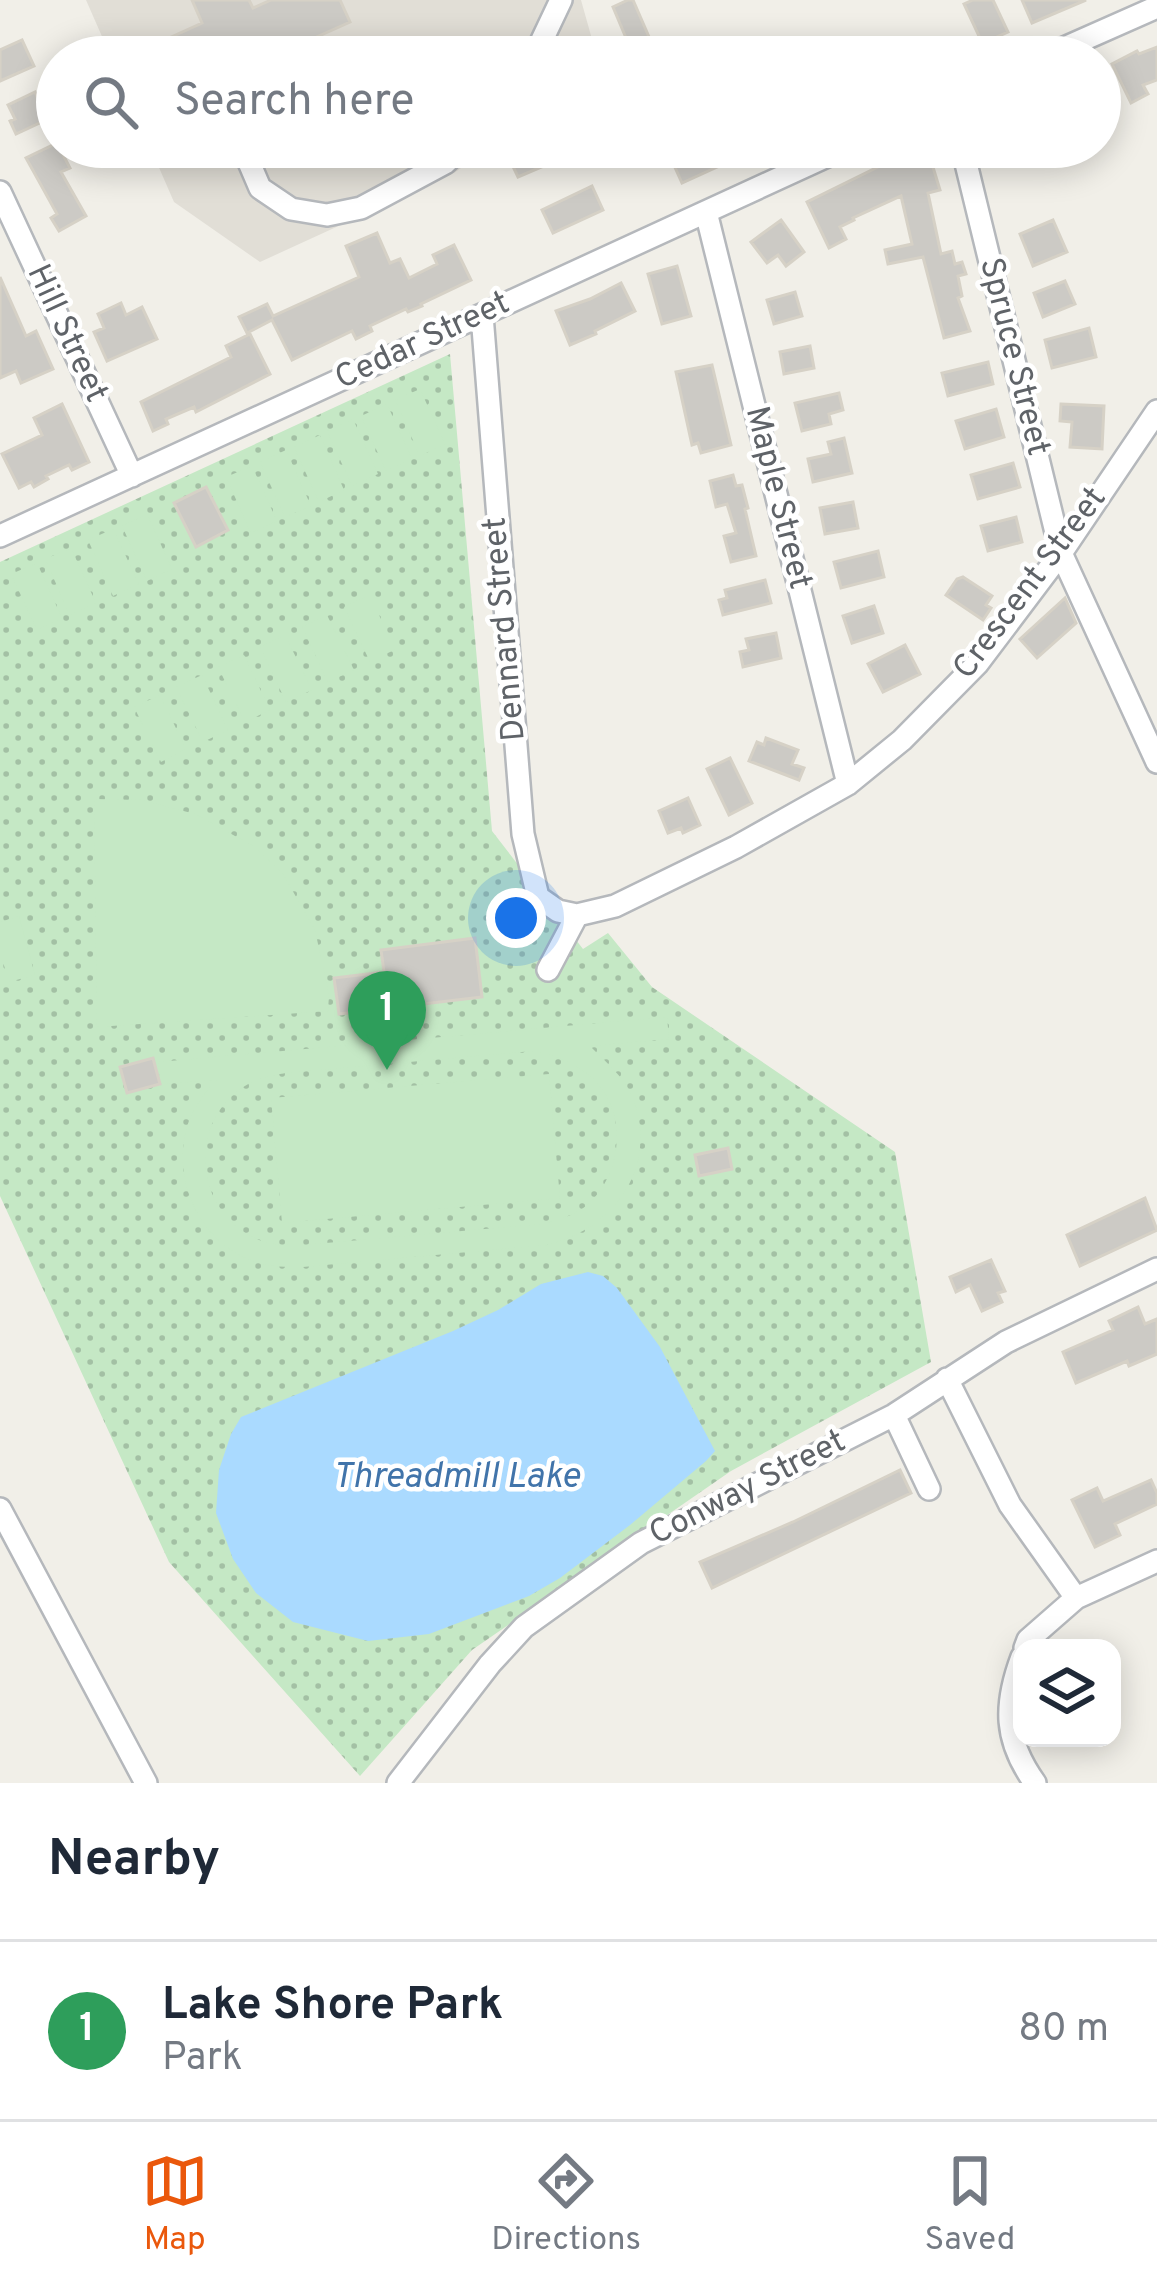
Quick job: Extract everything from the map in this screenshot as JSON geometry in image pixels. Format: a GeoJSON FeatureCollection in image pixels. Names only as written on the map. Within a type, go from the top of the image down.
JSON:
{"type":"FeatureCollection","features":[{"type":"Feature","properties":{"kind":"street"},"geometry":{"type":"LineString","coordinates":[[544,36],[561,0]]}},
{"type":"Feature","properties":{"kind":"street"},"geometry":{"type":"LineString","coordinates":[[1091,36],[1157,7]]}},
{"type":"Feature","properties":{"kind":"street"},"geometry":{"type":"LineString","coordinates":[[251,168],[260,188],[291,209],[327,215],[362,208],[436,168]]}},
{"type":"Feature","properties":{"kind":"street","name":"Cedar Street"},"geometry":{"type":"LineString","coordinates":[[0,536],[801,168]]}},
{"type":"Feature","properties":{"kind":"street","name":"Spruce Street"},"geometry":{"type":"LineString","coordinates":[[967,168],[1061,553],[1157,762]]}},
{"type":"Feature","properties":{"kind":"street","name":"Hill Street"},"geometry":{"type":"LineString","coordinates":[[0,192],[132,476]]}},
{"type":"Feature","properties":{"kind":"street","name":"Maple Street"},"geometry":{"type":"LineString","coordinates":[[706,212],[848,784]]}},
{"type":"Feature","properties":{"kind":"street","name":"Dennard Street"},"geometry":{"type":"LineString","coordinates":[[482,315],[523,834],[538,897],[557,911],[577,915]]}},
{"type":"Feature","properties":{"kind":"street","name":"Crescent Street"},"geometry":{"type":"LineString","coordinates":[[577,915],[615,906],[716,857],[848,784],[902,740],[978,663],[1061,553],[1157,411]]}},
{"type":"Feature","properties":{"kind":"street"},"geometry":{"type":"LineString","coordinates":[[548,970],[577,915]]}},
{"type":"Feature","properties":{"kind":"street","name":"Conway Street"},"geometry":{"type":"LineString","coordinates":[[398,1783],[490,1664],[524,1628],[641,1543],[894,1414],[1022,1334],[1157,1269]]}},
{"type":"Feature","properties":{"kind":"street"},"geometry":{"type":"LineString","coordinates":[[947,1379],[1010,1505],[1076,1598]]}},
{"type":"Feature","properties":{"kind":"street"},"geometry":{"type":"LineString","coordinates":[[894,1414],[928,1489]]}},
{"type":"Feature","properties":{"kind":"street"},"geometry":{"type":"LineString","coordinates":[[0,1509],[146,1783]]}},
{"type":"Feature","properties":{"kind":"street"},"geometry":{"type":"LineString","coordinates":[[1029,1639],[1076,1598],[1157,1561]]}},
{"type":"Feature","properties":{"kind":"street"},"geometry":{"type":"LineString","coordinates":[[1013,1682],[1009,1723],[1013,1736]]}},
{"type":"Feature","properties":{"kind":"street"},"geometry":{"type":"LineString","coordinates":[[1016,1747],[1035,1783]]}},
{"type":"Feature","properties":{"kind":"shaded area"},"geometry":{"type":"Polygon","coordinates":[[[86,0],[581,0],[591,36],[102,36],[86,0]]]}},
{"type":"Feature","properties":{"kind":"shaded area"},"geometry":{"type":"Polygon","coordinates":[[[159,168],[461,168],[260,262],[174,202],[159,168]]]}},
{"type":"Feature","properties":{"kind":"green space"},"geometry":{"type":"Polygon","coordinates":[[[450,354],[492,831],[583,949],[608,933],[652,987],[895,1152],[931,1362],[731,1471],[472,1650],[360,1776],[169,1562],[0,1196],[0,562],[450,354]]]}},
{"type":"Feature","properties":{"kind":"green space"},"geometry":{"type":"Polygon","coordinates":[[[420,389],[445,444],[420,456],[395,400],[420,389]]]}},
{"type":"Feature","properties":{"kind":"green space"},"geometry":{"type":"Polygon","coordinates":[[[387,404],[412,459],[386,471],[361,416],[387,404]]]}},
{"type":"Feature","properties":{"kind":"green space"},"geometry":{"type":"Polygon","coordinates":[[[353,419],[378,474],[352,486],[327,431],[353,419]]]}},
{"type":"Feature","properties":{"kind":"green space"},"geometry":{"type":"Polygon","coordinates":[[[320,435],[344,490],[319,502],[294,447],[320,435]]]}},
{"type":"Feature","properties":{"kind":"green space"},"geometry":{"type":"Polygon","coordinates":[[[286,450],[311,506],[285,517],[260,462],[286,450]]]}},
{"type":"Feature","properties":{"kind":"green space"},"geometry":{"type":"Polygon","coordinates":[[[252,466],[277,521],[251,533],[226,477],[252,466]]]}},
{"type":"Feature","properties":{"kind":"green space"},"geometry":{"type":"Polygon","coordinates":[[[147,514],[172,569],[147,581],[122,526],[147,514]]]}},
{"type":"Feature","properties":{"kind":"green space"},"geometry":{"type":"Polygon","coordinates":[[[113,529],[139,584],[113,596],[88,540],[113,529]]]}},
{"type":"Feature","properties":{"kind":"green space"},"geometry":{"type":"Polygon","coordinates":[[[71,548],[96,603],[70,615],[45,559],[71,548]]]}},
{"type":"Feature","properties":{"kind":"green space"},"geometry":{"type":"Polygon","coordinates":[[[37,563],[62,618],[37,630],[11,574],[37,563]]]}},
{"type":"Feature","properties":{"kind":"green space"},"geometry":{"type":"Polygon","coordinates":[[[369,595],[396,649],[370,662],[344,607],[369,595]]]}},
{"type":"Feature","properties":{"kind":"green space"},"geometry":{"type":"Polygon","coordinates":[[[327,615],[354,670],[328,682],[302,627],[327,615]]]}},
{"type":"Feature","properties":{"kind":"green space"},"geometry":{"type":"Polygon","coordinates":[[[285,635],[312,690],[286,702],[260,647],[285,635]]]}},
{"type":"Feature","properties":{"kind":"green space"},"geometry":{"type":"Polygon","coordinates":[[[244,655],[270,710],[245,722],[218,667],[244,655]]]}},
{"type":"Feature","properties":{"kind":"green space"},"geometry":{"type":"Polygon","coordinates":[[[202,675],[228,730],[203,742],[176,687],[202,675]]]}},
{"type":"Feature","properties":{"kind":"green space"},"geometry":{"type":"Polygon","coordinates":[[[160,695],[186,749],[161,762],[134,707],[160,695]]]}},
{"type":"Feature","properties":{"kind":"green space"},"geometry":{"type":"Polygon","coordinates":[[[94,799],[142,800],[195,814],[255,847],[283,874],[315,930],[328,1011],[97,1027],[94,799]]]}},
{"type":"Feature","properties":{"kind":"green space"},"geometry":{"type":"Polygon","coordinates":[[[19,916],[35,975],[9,982],[0,952],[0,922],[19,916]]]}},
{"type":"Feature","properties":{"kind":"green space"},"geometry":{"type":"Polygon","coordinates":[[[667,1017],[669,1039],[590,1046],[632,1096],[640,1147],[625,1191],[593,1225],[547,1245],[303,1267],[248,1259],[215,1237],[203,1222],[187,1186],[183,1147],[192,1114],[217,1080],[160,1084],[158,1062],[667,1017]],[[533,1051],[259,1079],[230,1098],[215,1117],[207,1139],[209,1185],[234,1224],[255,1238],[279,1244],[542,1224],[565,1217],[586,1206],[606,1180],[616,1148],[614,1115],[592,1078],[560,1059],[533,1051]]]}},
{"type":"Feature","properties":{"kind":"green space"},"geometry":{"type":"Polygon","coordinates":[[[549,1074],[560,1198],[282,1223],[271,1098],[549,1074]]]}},
{"type":"Feature","properties":{"kind":"water","name":"Threadmill Lake"},"geometry":{"type":"Polygon","coordinates":[[[588,1272],[603,1276],[617,1288],[660,1347],[715,1451],[706,1461],[560,1578],[529,1596],[429,1634],[368,1641],[293,1622],[256,1593],[233,1559],[216,1513],[219,1470],[241,1417],[453,1331],[541,1284],[588,1272]]]}},
{"type":"Feature","properties":{"kind":"building"},"geometry":{"type":"Polygon","coordinates":[[[192,0],[249,0],[253,8],[271,0],[340,0],[350,22],[319,36],[174,36],[202,23],[192,0]]]}},
{"type":"Feature","properties":{"kind":"building"},"geometry":{"type":"Polygon","coordinates":[[[633,0],[649,36],[625,36],[613,7],[633,0]]]}},
{"type":"Feature","properties":{"kind":"building"},"geometry":{"type":"Polygon","coordinates":[[[993,0],[1008,32],[979,36],[964,4],[993,0]]]}},
{"type":"Feature","properties":{"kind":"building"},"geometry":{"type":"Polygon","coordinates":[[[1022,0],[1086,0],[1032,23],[1022,0]]]}},
{"type":"Feature","properties":{"kind":"building"},"geometry":{"type":"Polygon","coordinates":[[[22,40],[34,66],[0,81],[0,50],[22,40]]]}},
{"type":"Feature","properties":{"kind":"building"},"geometry":{"type":"Polygon","coordinates":[[[1157,47],[1157,80],[1143,85],[1148,94],[1131,103],[1121,82],[1121,59],[1157,47]]]}},
{"type":"Feature","properties":{"kind":"building"},"geometry":{"type":"Polygon","coordinates":[[[35,92],[36,125],[16,134],[8,105],[35,92]]]}},
{"type":"Feature","properties":{"kind":"building"},"geometry":{"type":"Polygon","coordinates":[[[36,153],[36,168],[70,168],[61,172],[86,216],[59,231],[51,218],[57,214],[26,158],[36,153]]]}},
{"type":"Feature","properties":{"kind":"building"},"geometry":{"type":"Polygon","coordinates":[[[514,168],[539,168],[518,177],[514,168]]]}},
{"type":"Feature","properties":{"kind":"building"},"geometry":{"type":"Polygon","coordinates":[[[675,168],[715,168],[682,183],[675,168]]]}},
{"type":"Feature","properties":{"kind":"building"},"geometry":{"type":"Polygon","coordinates":[[[876,168],[933,168],[940,190],[928,193],[941,254],[952,251],[955,264],[962,262],[966,274],[958,276],[962,296],[958,298],[970,331],[944,338],[923,257],[888,264],[885,250],[912,244],[901,196],[840,227],[846,239],[829,248],[807,202],[876,168]]]}},
{"type":"Feature","properties":{"kind":"building"},"geometry":{"type":"Polygon","coordinates":[[[592,186],[603,210],[553,233],[542,210],[592,186]]]}},
{"type":"Feature","properties":{"kind":"building"},"geometry":{"type":"Polygon","coordinates":[[[781,220],[804,252],[786,266],[778,255],[767,263],[751,242],[781,220]]]}},
{"type":"Feature","properties":{"kind":"building"},"geometry":{"type":"Polygon","coordinates":[[[1053,220],[1067,252],[1033,266],[1020,234],[1053,220]]]}},
{"type":"Feature","properties":{"kind":"building"},"geometry":{"type":"Polygon","coordinates":[[[377,233],[390,263],[400,259],[409,278],[437,264],[433,255],[454,245],[471,280],[370,326],[372,331],[356,339],[352,331],[292,360],[272,320],[247,333],[239,317],[267,304],[273,316],[359,277],[346,246],[377,233]]]}},
{"type":"Feature","properties":{"kind":"building"},"geometry":{"type":"Polygon","coordinates":[[[677,266],[691,316],[662,324],[648,274],[677,266]]]}},
{"type":"Feature","properties":{"kind":"building"},"geometry":{"type":"Polygon","coordinates":[[[0,277],[26,336],[36,331],[53,369],[21,383],[16,371],[0,378],[0,277]]]}},
{"type":"Feature","properties":{"kind":"building"},"geometry":{"type":"Polygon","coordinates":[[[1065,281],[1075,304],[1043,317],[1034,293],[1065,281]]]}},
{"type":"Feature","properties":{"kind":"building"},"geometry":{"type":"Polygon","coordinates":[[[621,283],[635,311],[570,345],[556,311],[621,283]]]}},
{"type":"Feature","properties":{"kind":"building"},"geometry":{"type":"Polygon","coordinates":[[[795,292],[802,316],[774,324],[767,300],[795,292]]]}},
{"type":"Feature","properties":{"kind":"building"},"geometry":{"type":"Polygon","coordinates":[[[121,303],[126,315],[142,307],[157,339],[107,361],[94,332],[104,328],[98,314],[121,303]]]}},
{"type":"Feature","properties":{"kind":"building"},"geometry":{"type":"Polygon","coordinates":[[[1089,328],[1096,357],[1052,368],[1045,340],[1089,328]]]}},
{"type":"Feature","properties":{"kind":"building"},"geometry":{"type":"Polygon","coordinates":[[[250,334],[270,374],[196,412],[194,407],[166,419],[168,424],[153,431],[141,402],[231,357],[226,346],[250,334]]]}},
{"type":"Feature","properties":{"kind":"building"},"geometry":{"type":"Polygon","coordinates":[[[810,346],[814,368],[784,374],[780,352],[810,346]]]}},
{"type":"Feature","properties":{"kind":"building"},"geometry":{"type":"Polygon","coordinates":[[[988,362],[993,384],[948,396],[942,373],[988,362]]]}},
{"type":"Feature","properties":{"kind":"building"},"geometry":{"type":"Polygon","coordinates":[[[712,365],[731,445],[701,453],[698,443],[692,445],[676,372],[712,365]]]}},
{"type":"Feature","properties":{"kind":"building"},"geometry":{"type":"Polygon","coordinates":[[[839,393],[843,410],[829,414],[831,424],[802,431],[795,403],[839,393]]]}},
{"type":"Feature","properties":{"kind":"building"},"geometry":{"type":"Polygon","coordinates":[[[62,404],[89,462],[72,470],[69,465],[34,487],[31,482],[19,488],[2,454],[42,435],[34,418],[62,404]]]}},
{"type":"Feature","properties":{"kind":"building"},"geometry":{"type":"Polygon","coordinates":[[[1061,404],[1104,406],[1102,449],[1070,447],[1072,422],[1060,421],[1061,404]]]}},
{"type":"Feature","properties":{"kind":"building"},"geometry":{"type":"Polygon","coordinates":[[[996,409],[1004,437],[965,449],[956,421],[996,409]]]}},
{"type":"Feature","properties":{"kind":"building"},"geometry":{"type":"Polygon","coordinates":[[[844,438],[852,473],[813,482],[808,459],[831,454],[828,442],[844,438]]]}},
{"type":"Feature","properties":{"kind":"building"},"geometry":{"type":"Polygon","coordinates":[[[1013,463],[1020,487],[978,499],[971,475],[1013,463]]]}},
{"type":"Feature","properties":{"kind":"building"},"geometry":{"type":"Polygon","coordinates":[[[733,475],[736,486],[742,485],[756,556],[731,562],[724,536],[736,533],[727,504],[716,507],[710,481],[733,475]]]}},
{"type":"Feature","properties":{"kind":"building"},"geometry":{"type":"Polygon","coordinates":[[[206,487],[228,530],[196,547],[174,503],[206,487]]]}},
{"type":"Feature","properties":{"kind":"building"},"geometry":{"type":"Polygon","coordinates":[[[853,502],[858,528],[825,534],[820,508],[853,502]]]}},
{"type":"Feature","properties":{"kind":"building"},"geometry":{"type":"Polygon","coordinates":[[[1016,517],[1022,542],[988,551],[981,526],[1016,517]]]}},
{"type":"Feature","properties":{"kind":"building"},"geometry":{"type":"Polygon","coordinates":[[[878,551],[884,577],[841,588],[834,562],[878,551]]]}},
{"type":"Feature","properties":{"kind":"building"},"geometry":{"type":"Polygon","coordinates":[[[963,577],[992,596],[983,620],[946,595],[963,577]]]}},
{"type":"Feature","properties":{"kind":"building"},"geometry":{"type":"Polygon","coordinates":[[[765,580],[771,603],[723,615],[719,600],[727,598],[725,590],[765,580]]]}},
{"type":"Feature","properties":{"kind":"building"},"geometry":{"type":"Polygon","coordinates":[[[1065,598],[1076,623],[1037,658],[1020,639],[1065,598]]]}},
{"type":"Feature","properties":{"kind":"building"},"geometry":{"type":"Polygon","coordinates":[[[874,606],[883,633],[852,643],[843,616],[874,606]]]}},
{"type":"Feature","properties":{"kind":"building"},"geometry":{"type":"Polygon","coordinates":[[[776,633],[781,658],[743,667],[740,652],[749,650],[746,639],[776,633]]]}},
{"type":"Feature","properties":{"kind":"building"},"geometry":{"type":"Polygon","coordinates":[[[905,645],[920,674],[883,692],[868,664],[905,645]]]}},
{"type":"Feature","properties":{"kind":"building"},"geometry":{"type":"Polygon","coordinates":[[[766,738],[798,750],[792,764],[804,768],[799,780],[749,761],[757,742],[764,745],[766,738]]]}},
{"type":"Feature","properties":{"kind":"building"},"geometry":{"type":"Polygon","coordinates":[[[730,758],[752,803],[729,815],[707,769],[730,758]]]}},
{"type":"Feature","properties":{"kind":"building"},"geometry":{"type":"Polygon","coordinates":[[[688,798],[700,825],[683,833],[681,828],[668,833],[659,811],[688,798]]]}},
{"type":"Feature","properties":{"kind":"building"},"geometry":{"type":"Polygon","coordinates":[[[475,938],[482,997],[339,1014],[334,978],[384,972],[381,950],[475,938]]]}},
{"type":"Feature","properties":{"kind":"building"},"geometry":{"type":"Polygon","coordinates":[[[153,1058],[160,1084],[127,1093],[120,1067],[153,1058]]]}},
{"type":"Feature","properties":{"kind":"building"},"geometry":{"type":"Polygon","coordinates":[[[728,1148],[732,1169],[699,1176],[695,1155],[728,1148]]]}},
{"type":"Feature","properties":{"kind":"building"},"geometry":{"type":"Polygon","coordinates":[[[1145,1198],[1157,1230],[1080,1266],[1067,1235],[1145,1198]]]}},
{"type":"Feature","properties":{"kind":"building"},"geometry":{"type":"Polygon","coordinates":[[[991,1260],[1005,1291],[998,1293],[1002,1302],[982,1311],[970,1285],[956,1292],[950,1277],[991,1260]]]}},
{"type":"Feature","properties":{"kind":"building"},"geometry":{"type":"Polygon","coordinates":[[[1138,1307],[1145,1324],[1157,1319],[1157,1354],[1076,1383],[1063,1352],[1113,1330],[1109,1321],[1138,1307]]]}},
{"type":"Feature","properties":{"kind":"building"},"geometry":{"type":"Polygon","coordinates":[[[900,1470],[911,1493],[712,1588],[700,1562],[900,1470]]]}},
{"type":"Feature","properties":{"kind":"building"},"geometry":{"type":"Polygon","coordinates":[[[1151,1480],[1157,1504],[1115,1524],[1120,1535],[1095,1547],[1072,1500],[1097,1488],[1103,1501],[1151,1480]]]}},
{"type":"Feature","properties":{"kind":"place","name":"Lake Shore Park"},"geometry":{"type":"Point","coordinates":[387,1070]}}]}
